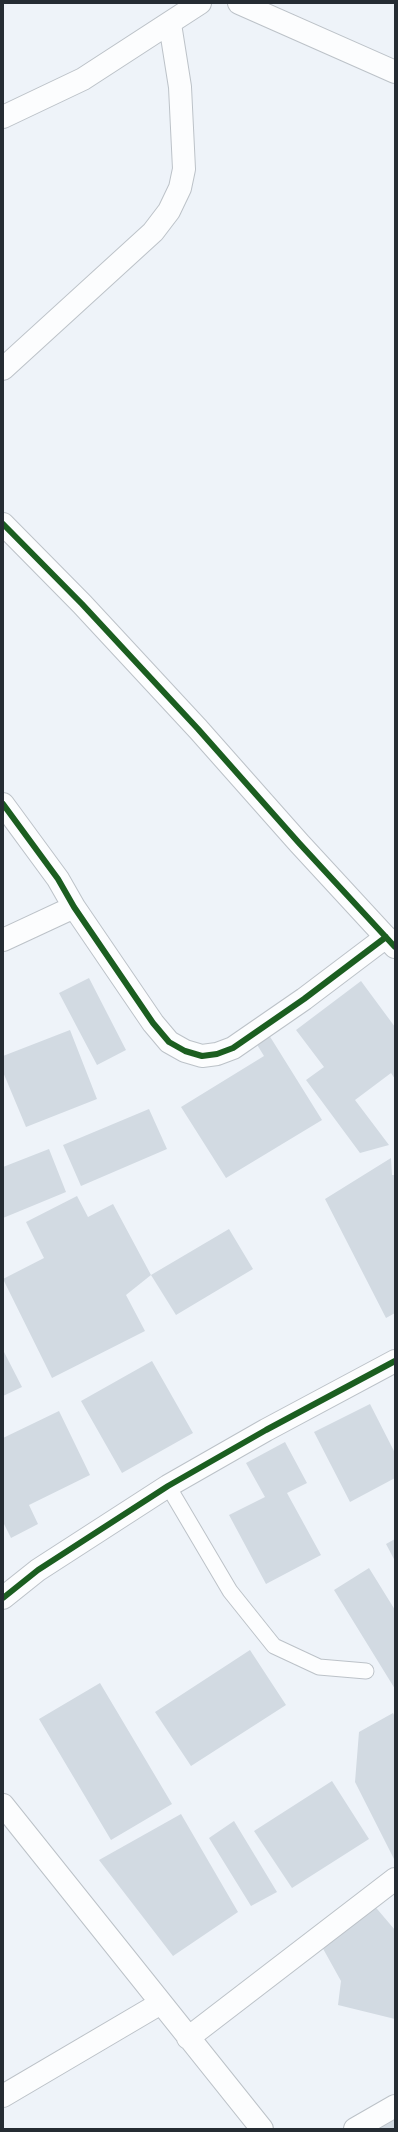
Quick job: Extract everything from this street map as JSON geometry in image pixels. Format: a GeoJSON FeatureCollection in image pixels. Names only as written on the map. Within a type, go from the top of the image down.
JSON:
{"type":"FeatureCollection","features":[{"type":"Feature","properties":{"kind":"street"},"geometry":{"type":"LineString","coordinates":[[3,117],[83,79],[170,24],[200,3]]}},
{"type":"Feature","properties":{"kind":"street"},"geometry":{"type":"LineString","coordinates":[[239,3],[395,72]]}},
{"type":"Feature","properties":{"kind":"street"},"geometry":{"type":"LineString","coordinates":[[3,368],[153,232],[169,211],[180,188],[184,169],[180,87],[170,24]]}},
{"type":"Feature","properties":{"kind":"street"},"geometry":{"type":"LineString","coordinates":[[3,524],[82,604],[198,729],[390,942],[233,1048],[217,1054],[202,1056],[185,1051],[169,1042],[153,1023],[74,907],[58,879],[3,804]]}},
{"type":"Feature","properties":{"kind":"street"},"geometry":{"type":"LineString","coordinates":[[3,940],[74,907]]}},
{"type":"Feature","properties":{"kind":"street"},"geometry":{"type":"LineString","coordinates":[[3,1598],[38,1570],[168,1486],[266,1430],[395,1361]]}},
{"type":"Feature","properties":{"kind":"street"},"geometry":{"type":"LineString","coordinates":[[3,1805],[262,2129]]}},
{"type":"Feature","properties":{"kind":"street"},"geometry":{"type":"LineString","coordinates":[[188,2038],[395,1879]]}},
{"type":"Feature","properties":{"kind":"street"},"geometry":{"type":"LineString","coordinates":[[3,2096],[161,2003]]}},
{"type":"Feature","properties":{"kind":"street"},"geometry":{"type":"LineString","coordinates":[[355,2129],[395,2106]]}},
{"type":"Feature","properties":{"kind":"lane"},"geometry":{"type":"LineString","coordinates":[[168,1486],[230,1591],[274,1646],[319,1667],[366,1671]]}},
{"type":"Feature","properties":{"kind":"building"},"geometry":{"type":"Polygon","coordinates":[[[89,978],[126,1050],[97,1065],[59,993],[89,978]]]}},
{"type":"Feature","properties":{"kind":"building"},"geometry":{"type":"Polygon","coordinates":[[[361,981],[395,1027],[395,1079],[391,1073],[355,1100],[389,1145],[360,1153],[306,1080],[324,1067],[296,1030],[361,981]]]}},
{"type":"Feature","properties":{"kind":"building"},"geometry":{"type":"Polygon","coordinates":[[[70,1030],[97,1099],[26,1127],[3,1072],[3,1056],[70,1030]]]}},
{"type":"Feature","properties":{"kind":"building"},"geometry":{"type":"Polygon","coordinates":[[[269,1035],[322,1120],[226,1178],[181,1107],[264,1056],[256,1043],[269,1035]]]}},
{"type":"Feature","properties":{"kind":"building"},"geometry":{"type":"Polygon","coordinates":[[[149,1109],[167,1149],[81,1186],[63,1145],[149,1109]]]}},
{"type":"Feature","properties":{"kind":"building"},"geometry":{"type":"Polygon","coordinates":[[[49,1149],[66,1192],[3,1218],[3,1167],[49,1149]]]}},
{"type":"Feature","properties":{"kind":"building"},"geometry":{"type":"Polygon","coordinates":[[[391,1158],[392,1175],[395,1175],[395,1313],[386,1318],[325,1199],[391,1158]]]}},
{"type":"Feature","properties":{"kind":"building"},"geometry":{"type":"Polygon","coordinates":[[[77,1196],[88,1217],[113,1204],[151,1275],[126,1295],[145,1331],[52,1378],[3,1279],[44,1258],[26,1222],[77,1196]]]}},
{"type":"Feature","properties":{"kind":"building"},"geometry":{"type":"Polygon","coordinates":[[[229,1229],[253,1269],[176,1315],[151,1275],[229,1229]]]}},
{"type":"Feature","properties":{"kind":"building"},"geometry":{"type":"Polygon","coordinates":[[[3,1350],[22,1387],[3,1396],[3,1350]]]}},
{"type":"Feature","properties":{"kind":"building"},"geometry":{"type":"Polygon","coordinates":[[[152,1361],[193,1433],[122,1473],[81,1401],[152,1361]]]}},
{"type":"Feature","properties":{"kind":"building"},"geometry":{"type":"Polygon","coordinates":[[[370,1404],[395,1453],[395,1478],[350,1502],[314,1432],[370,1404]]]}},
{"type":"Feature","properties":{"kind":"building"},"geometry":{"type":"Polygon","coordinates":[[[59,1411],[90,1475],[29,1505],[38,1524],[11,1538],[3,1522],[3,1438],[59,1411]]]}},
{"type":"Feature","properties":{"kind":"building"},"geometry":{"type":"Polygon","coordinates":[[[285,1442],[307,1483],[287,1493],[321,1555],[266,1584],[229,1515],[265,1497],[246,1463],[285,1442]]]}},
{"type":"Feature","properties":{"kind":"building"},"geometry":{"type":"Polygon","coordinates":[[[395,1539],[395,1561],[386,1544],[395,1539]]]}},
{"type":"Feature","properties":{"kind":"building"},"geometry":{"type":"Polygon","coordinates":[[[369,1568],[395,1610],[395,1689],[334,1590],[369,1568]]]}},
{"type":"Feature","properties":{"kind":"building"},"geometry":{"type":"Polygon","coordinates":[[[250,1650],[286,1705],[191,1766],[155,1712],[250,1650]]]}},
{"type":"Feature","properties":{"kind":"building"},"geometry":{"type":"Polygon","coordinates":[[[100,1683],[172,1804],[111,1840],[39,1719],[100,1683]]]}},
{"type":"Feature","properties":{"kind":"building"},"geometry":{"type":"Polygon","coordinates":[[[393,1713],[395,1717],[394,1859],[355,1782],[359,1732],[393,1713]]]}},
{"type":"Feature","properties":{"kind":"building"},"geometry":{"type":"Polygon","coordinates":[[[332,1781],[369,1839],[292,1888],[254,1831],[332,1781]]]}},
{"type":"Feature","properties":{"kind":"building"},"geometry":{"type":"Polygon","coordinates":[[[181,1814],[238,1912],[173,1956],[99,1860],[181,1814]]]}},
{"type":"Feature","properties":{"kind":"building"},"geometry":{"type":"Polygon","coordinates":[[[234,1821],[277,1892],[251,1906],[209,1838],[234,1821]]]}},
{"type":"Feature","properties":{"kind":"building"},"geometry":{"type":"Polygon","coordinates":[[[372,1903],[395,1930],[395,2019],[338,2005],[341,1981],[321,1945],[372,1903]]]}},
{"type":"Feature","properties":{"kind":"building"},"geometry":{"type":"Polygon","coordinates":[[[395,2118],[395,2129],[377,2129],[395,2118]]]}},
{"type":"Feature","properties":{"kind":"cycle path"},"geometry":{"type":"LineString","coordinates":[[3,524],[82,604],[198,729],[299,843],[395,947]]}},
{"type":"Feature","properties":{"kind":"cycle path"},"geometry":{"type":"LineString","coordinates":[[3,804],[58,879],[74,907],[153,1023],[169,1042],[185,1051],[202,1056],[217,1054],[233,1048],[304,999],[386,937]]}},
{"type":"Feature","properties":{"kind":"cycle path"},"geometry":{"type":"LineString","coordinates":[[3,1598],[38,1570],[168,1486],[266,1430],[395,1361]]}}]}
